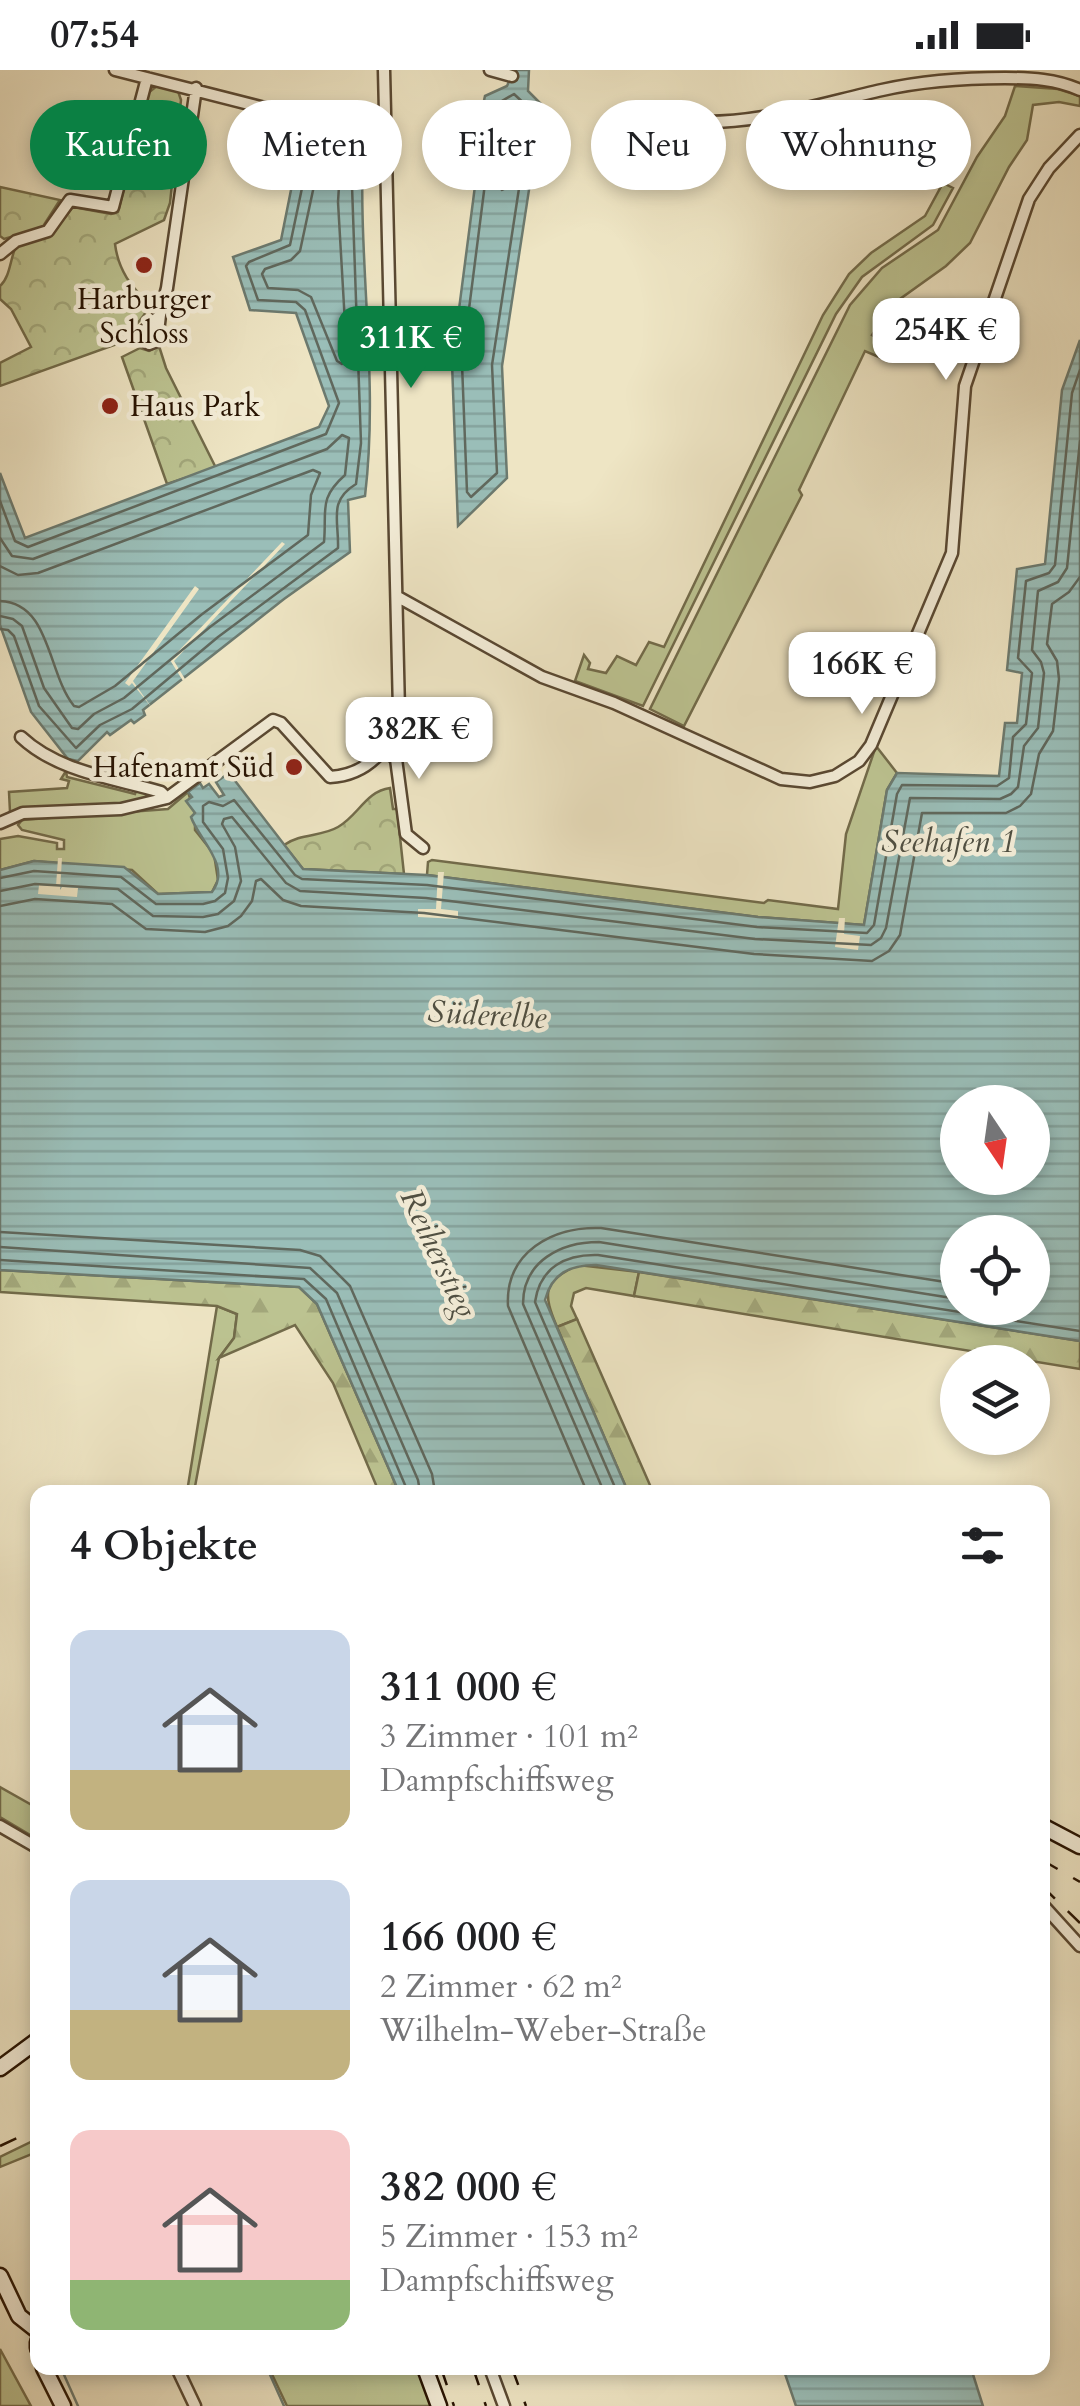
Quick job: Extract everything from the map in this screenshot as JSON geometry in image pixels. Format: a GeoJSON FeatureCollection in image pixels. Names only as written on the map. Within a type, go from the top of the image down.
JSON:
{"type":"FeatureCollection","features":[{"type":"Feature","properties":{"kind":"main road"},"geometry":{"type":"LineString","coordinates":[[1050,1830],[1080,1846]]}},
{"type":"Feature","properties":{"kind":"main road"},"geometry":{"type":"LineString","coordinates":[[2,2065],[30,2046]]}},
{"type":"Feature","properties":{"kind":"main road"},"geometry":{"type":"LineString","coordinates":[[0,2276],[18,2316],[30,2326]]}},
{"type":"Feature","properties":{"kind":"main road"},"geometry":{"type":"LineString","coordinates":[[47,2375],[62,2406]]}},
{"type":"Feature","properties":{"kind":"main road"},"geometry":{"type":"LineString","coordinates":[[428,2375],[439,2406]]}},
{"type":"Feature","properties":{"kind":"street"},"geometry":{"type":"LineString","coordinates":[[115,70],[240,100]]}},
{"type":"Feature","properties":{"kind":"street"},"geometry":{"type":"LineString","coordinates":[[384,70],[384,100]]}},
{"type":"Feature","properties":{"kind":"street"},"geometry":{"type":"LineString","coordinates":[[490,70],[512,76]]}},
{"type":"Feature","properties":{"kind":"street"},"geometry":{"type":"LineString","coordinates":[[0,254],[16,240],[48,231],[70,200],[114,207],[147,78]]}},
{"type":"Feature","properties":{"kind":"street"},"geometry":{"type":"LineString","coordinates":[[726,119],[790,112],[884,90],[950,80],[1042,79],[1080,90]]}},
{"type":"Feature","properties":{"kind":"street"},"geometry":{"type":"LineString","coordinates":[[160,315],[168,288],[196,88]]}},
{"type":"Feature","properties":{"kind":"street"},"geometry":{"type":"LineString","coordinates":[[398,597],[531,671],[614,703],[781,779],[810,782],[836,776],[858,761],[871,744],[946,566],[954,538],[968,375],[1029,199],[1049,168],[1080,135]]}},
{"type":"Feature","properties":{"kind":"street"},"geometry":{"type":"LineString","coordinates":[[0,822],[23,812],[121,809],[168,798],[273,720],[281,723],[330,777],[357,772],[384,750],[399,711],[386,190]]}},
{"type":"Feature","properties":{"kind":"street"},"geometry":{"type":"LineString","coordinates":[[21,738],[37,752],[62,764],[161,792],[168,798]]}},
{"type":"Feature","properties":{"kind":"street"},"geometry":{"type":"LineString","coordinates":[[384,750],[396,760],[406,834],[423,848]]}},
{"type":"Feature","properties":{"kind":"street"},"geometry":{"type":"LineString","coordinates":[[0,1826],[30,1843]]}},
{"type":"Feature","properties":{"kind":"street"},"geometry":{"type":"LineString","coordinates":[[1050,1913],[1080,1946]]}},
{"type":"Feature","properties":{"kind":"street"},"geometry":{"type":"LineString","coordinates":[[180,2375],[195,2406]]}},
{"type":"Feature","properties":{"kind":"street"},"geometry":{"type":"LineString","coordinates":[[493,2375],[504,2406]]}},
{"type":"Feature","properties":{"kind":"green space"},"geometry":{"type":"Polygon","coordinates":[[[157,86],[178,91],[181,100],[146,100],[157,86]]]}},
{"type":"Feature","properties":{"kind":"green space"},"geometry":{"type":"Polygon","coordinates":[[[1015,86],[1058,89],[1080,96],[1080,106],[1059,102],[1033,105],[1027,140],[970,243],[946,266],[893,304],[872,335],[885,343],[879,357],[865,351],[799,490],[802,495],[684,726],[650,709],[850,305],[882,268],[938,230],[959,190],[971,190],[971,168],[1005,116],[1015,86]]]}},
{"type":"Feature","properties":{"kind":"green space"},"geometry":{"type":"Polygon","coordinates":[[[0,187],[60,200],[42,228],[4,239],[0,236],[0,187]]]}},
{"type":"Feature","properties":{"kind":"green space"},"geometry":{"type":"Polygon","coordinates":[[[124,190],[171,190],[164,220],[115,244],[127,278],[151,303],[144,315],[115,338],[117,344],[0,386],[0,363],[31,347],[11,309],[0,299],[0,286],[17,244],[51,235],[73,207],[118,212],[124,190]]]}},
{"type":"Feature","properties":{"kind":"green space"},"geometry":{"type":"Polygon","coordinates":[[[939,190],[952,190],[933,225],[862,277],[836,314],[643,706],[575,681],[584,655],[590,663],[588,669],[606,673],[617,656],[636,665],[649,642],[664,647],[823,315],[849,274],[871,253],[925,216],[939,190]]]}},
{"type":"Feature","properties":{"kind":"green space"},"geometry":{"type":"Polygon","coordinates":[[[159,346],[216,468],[167,484],[122,357],[140,348],[149,351],[159,346]]]}},
{"type":"Feature","properties":{"kind":"green space"},"geometry":{"type":"Polygon","coordinates":[[[876,746],[897,773],[887,790],[864,925],[758,917],[427,875],[428,862],[432,860],[838,909],[846,834],[876,746]]]}},
{"type":"Feature","properties":{"kind":"green space"},"geometry":{"type":"Polygon","coordinates":[[[66,771],[67,777],[157,796],[130,804],[10,812],[9,792],[67,788],[69,781],[61,779],[66,771]]]}},
{"type":"Feature","properties":{"kind":"green space"},"geometry":{"type":"Polygon","coordinates":[[[390,788],[393,809],[397,809],[404,874],[303,869],[284,845],[338,827],[368,799],[390,788]]]}},
{"type":"Feature","properties":{"kind":"green space"},"geometry":{"type":"Polygon","coordinates":[[[188,792],[195,813],[195,830],[214,854],[218,880],[212,892],[158,894],[132,870],[34,861],[0,870],[0,839],[18,836],[57,843],[57,849],[64,849],[64,840],[22,830],[18,825],[22,820],[168,809],[188,792]]]}},
{"type":"Feature","properties":{"kind":"green space"},"geometry":{"type":"Polygon","coordinates":[[[578,1265],[639,1272],[634,1296],[586,1288],[574,1293],[571,1306],[577,1319],[557,1327],[549,1306],[549,1290],[558,1277],[578,1265]]]}},
{"type":"Feature","properties":{"kind":"green space"},"geometry":{"type":"Polygon","coordinates":[[[0,1270],[299,1287],[317,1304],[396,1485],[376,1485],[333,1383],[295,1325],[219,1358],[234,1338],[237,1314],[217,1306],[0,1292],[0,1270]]]}},
{"type":"Feature","properties":{"kind":"green space"},"geometry":{"type":"Polygon","coordinates":[[[639,1272],[940,1319],[940,1325],[978,1325],[1080,1341],[1080,1369],[1050,1364],[1050,1345],[940,1346],[634,1296],[639,1272]]]}},
{"type":"Feature","properties":{"kind":"green space"},"geometry":{"type":"Polygon","coordinates":[[[217,1306],[237,1314],[234,1338],[219,1358],[195,1485],[188,1485],[217,1306]]]}},
{"type":"Feature","properties":{"kind":"green space"},"geometry":{"type":"Polygon","coordinates":[[[577,1319],[650,1485],[625,1485],[557,1327],[577,1319]]]}},
{"type":"Feature","properties":{"kind":"green space"},"geometry":{"type":"Polygon","coordinates":[[[0,1787],[30,1804],[30,1835],[0,1817],[0,1787]]]}},
{"type":"Feature","properties":{"kind":"green space"},"geometry":{"type":"Polygon","coordinates":[[[30,2142],[30,2155],[0,2167],[0,2157],[30,2142]]]}},
{"type":"Feature","properties":{"kind":"green space"},"geometry":{"type":"Polygon","coordinates":[[[0,2349],[31,2406],[0,2406],[0,2349]]]}},
{"type":"Feature","properties":{"kind":"green space"},"geometry":{"type":"Polygon","coordinates":[[[272,2375],[421,2375],[432,2406],[287,2406],[272,2375]]]}},
{"type":"Feature","properties":{"kind":"water"},"geometry":{"type":"Polygon","coordinates":[[[514,70],[529,70],[528,91],[537,100],[484,100],[507,86],[514,70]]]}},
{"type":"Feature","properties":{"kind":"water"},"geometry":{"type":"Polygon","coordinates":[[[291,190],[362,190],[369,453],[365,496],[348,500],[350,552],[143,710],[145,715],[110,735],[107,732],[78,761],[68,759],[31,712],[0,625],[0,473],[25,538],[319,427],[329,406],[296,313],[250,310],[233,257],[281,240],[291,190]]]}},
{"type":"Feature","properties":{"kind":"water"},"geometry":{"type":"Polygon","coordinates":[[[474,190],[529,190],[502,366],[507,478],[458,526],[452,363],[474,190]]]}},
{"type":"Feature","properties":{"kind":"water"},"geometry":{"type":"Polygon","coordinates":[[[1080,340],[1080,1341],[978,1325],[1050,1325],[1050,1215],[940,1215],[940,1319],[596,1265],[578,1267],[557,1277],[545,1300],[625,1485],[396,1485],[317,1304],[299,1287],[0,1270],[0,870],[34,861],[124,867],[158,894],[212,892],[217,882],[216,863],[186,801],[192,797],[188,792],[200,783],[203,788],[209,784],[219,797],[224,795],[216,782],[229,773],[303,869],[427,875],[758,917],[864,925],[887,790],[897,773],[999,776],[1005,723],[1017,723],[1022,673],[1007,670],[1017,569],[1045,564],[1062,390],[1080,340]]]}},
{"type":"Feature","properties":{"kind":"water"},"geometry":{"type":"Polygon","coordinates":[[[785,2375],[973,2375],[983,2406],[796,2406],[785,2375]]]}},
{"type":"Feature","properties":{"kind":"pier"},"geometry":{"type":"Polygon","coordinates":[[[282,542],[285,544],[174,661],[183,681],[170,660],[282,542]]]}},
{"type":"Feature","properties":{"kind":"pier"},"geometry":{"type":"Polygon","coordinates":[[[195,586],[199,589],[133,681],[152,708],[132,683],[125,683],[195,586]]]}},
{"type":"Feature","properties":{"kind":"pier"},"geometry":{"type":"Polygon","coordinates":[[[58,858],[62,858],[60,890],[78,888],[77,897],[38,894],[39,885],[56,886],[58,858]]]}},
{"type":"Feature","properties":{"kind":"pier"},"geometry":{"type":"Polygon","coordinates":[[[438,872],[444,872],[441,909],[458,911],[458,919],[418,917],[418,909],[436,909],[438,872]]]}},
{"type":"Feature","properties":{"kind":"pier"},"geometry":{"type":"Polygon","coordinates":[[[839,918],[845,918],[844,934],[860,936],[858,950],[835,947],[839,918]]]}},
{"type":"Feature","properties":{"kind":"waterway"},"geometry":{"type":"LineString","coordinates":[[64,2375],[78,2406]]}},
{"type":"Feature","properties":{"kind":"waterway"},"geometry":{"type":"LineString","coordinates":[[270,2375],[284,2406]]}},
{"type":"Feature","properties":{"kind":"railway"},"geometry":{"type":"LineString","coordinates":[[1050,1865],[1080,1882]]}},
{"type":"Feature","properties":{"kind":"railway"},"geometry":{"type":"LineString","coordinates":[[1050,1894],[1080,1923]]}},
{"type":"Feature","properties":{"kind":"railway"},"geometry":{"type":"LineString","coordinates":[[0,2146],[30,2132]]}},
{"type":"Feature","properties":{"kind":"railway"},"geometry":{"type":"LineString","coordinates":[[443,2375],[454,2406]]}},
{"type":"Feature","properties":{"kind":"railway"},"geometry":{"type":"LineString","coordinates":[[475,2375],[486,2406]]}},
{"type":"Feature","properties":{"kind":"railway"},"geometry":{"type":"LineString","coordinates":[[515,2375],[526,2406]]}},
{"type":"Feature","properties":{"kind":"place","name":"Harburger Schloss"},"geometry":{"type":"Point","coordinates":[144,265]}},
{"type":"Feature","properties":{"kind":"place","name":"Haus Park"},"geometry":{"type":"Point","coordinates":[110,406]}},
{"type":"Feature","properties":{"kind":"place","name":"Hafenamt Süd"},"geometry":{"type":"Point","coordinates":[294,767]}},
{"type":"Feature","properties":{"kind":"water label","name":"Seehafen 1"},"geometry":{"type":"Point","coordinates":[948,841]}},
{"type":"Feature","properties":{"kind":"water label","name":"Süderelbe"},"geometry":{"type":"Point","coordinates":[487,1014]}},
{"type":"Feature","properties":{"kind":"water label","name":"Reiherstieg"},"geometry":{"type":"Point","coordinates":[439,1253]}}]}
